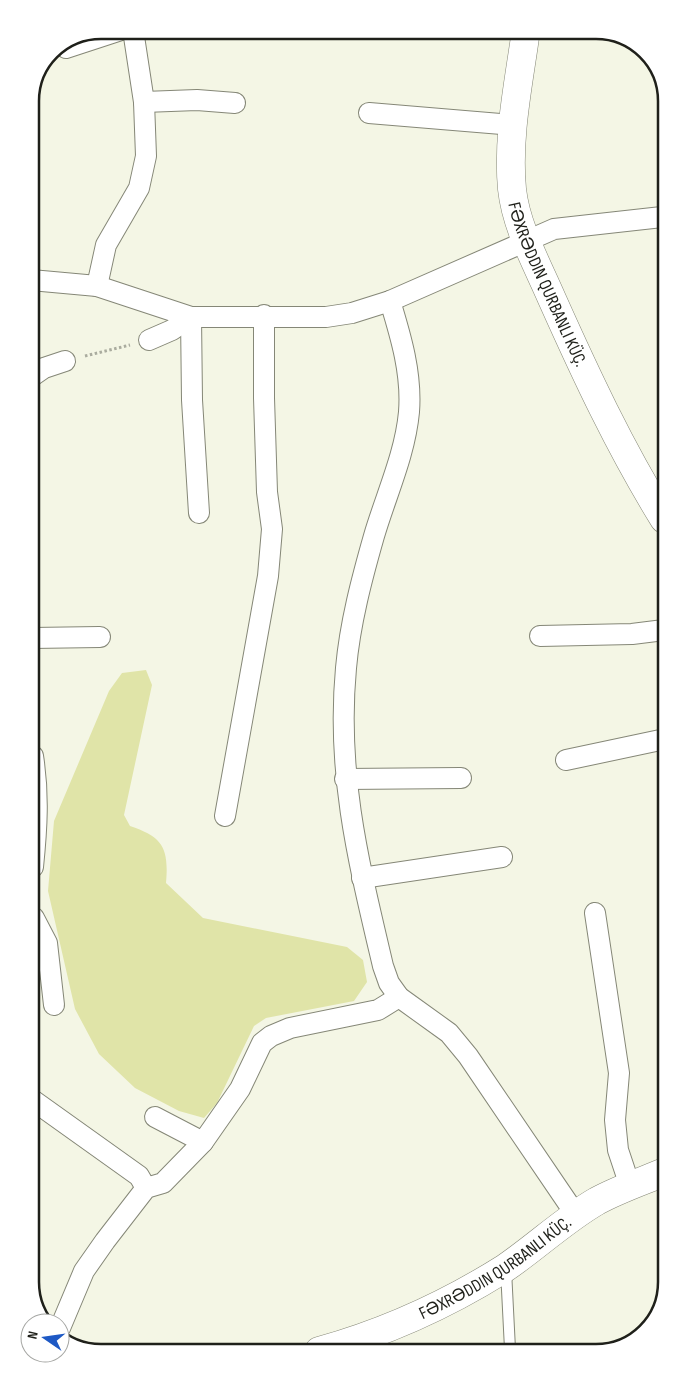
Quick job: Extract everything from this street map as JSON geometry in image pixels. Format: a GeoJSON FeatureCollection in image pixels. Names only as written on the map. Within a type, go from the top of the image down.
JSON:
{"type":"FeatureCollection","features":[{"type":"Feature","properties":{"kind":"street"},"geometry":{"type":"LineString","coordinates":[[97,286],[106,245],[139,188],[146,156],[144,102],[134,39]]}},
{"type":"Feature","properties":{"kind":"street"},"geometry":{"type":"LineString","coordinates":[[525,39],[513,125],[512,191],[526,240],[614,434],[658,509]]}},
{"type":"Feature","properties":{"kind":"street"},"geometry":{"type":"LineString","coordinates":[[71,46],[92,40]]}},
{"type":"Feature","properties":{"kind":"street"},"geometry":{"type":"LineString","coordinates":[[144,102],[197,100],[235,103]]}},
{"type":"Feature","properties":{"kind":"street"},"geometry":{"type":"LineString","coordinates":[[369,112],[513,125]]}},
{"type":"Feature","properties":{"kind":"street"},"geometry":{"type":"LineString","coordinates":[[39,281],[97,286],[191,317],[264,315],[326,317],[352,313],[390,302],[526,240],[567,226],[658,217]]}},
{"type":"Feature","properties":{"kind":"street"},"geometry":{"type":"LineString","coordinates":[[390,302],[403,345],[409,386],[409,413],[401,457],[374,535],[352,622],[346,668],[345,780],[362,878],[383,966],[389,983],[399,997],[450,1034],[468,1056],[576,1215]]}},
{"type":"Feature","properties":{"kind":"street"},"geometry":{"type":"LineString","coordinates":[[225,816],[269,566],[272,529],[267,492],[264,417],[264,315]]}},
{"type":"Feature","properties":{"kind":"street"},"geometry":{"type":"LineString","coordinates":[[149,340],[172,330],[191,317]]}},
{"type":"Feature","properties":{"kind":"street"},"geometry":{"type":"LineString","coordinates":[[191,317],[192,400],[199,513]]}},
{"type":"Feature","properties":{"kind":"street"},"geometry":{"type":"LineString","coordinates":[[39,371],[65,361]]}},
{"type":"Feature","properties":{"kind":"street"},"geometry":{"type":"LineString","coordinates":[[540,636],[632,634],[658,631]]}},
{"type":"Feature","properties":{"kind":"street"},"geometry":{"type":"LineString","coordinates":[[39,638],[100,637]]}},
{"type":"Feature","properties":{"kind":"street"},"geometry":{"type":"LineString","coordinates":[[566,760],[658,740]]}},
{"type":"Feature","properties":{"kind":"street"},"geometry":{"type":"LineString","coordinates":[[345,780],[461,778]]}},
{"type":"Feature","properties":{"kind":"street"},"geometry":{"type":"LineString","coordinates":[[362,878],[502,857]]}},
{"type":"Feature","properties":{"kind":"street"},"geometry":{"type":"LineString","coordinates":[[595,913],[619,1073],[615,1120],[618,1150],[630,1186]]}},
{"type":"Feature","properties":{"kind":"street"},"geometry":{"type":"LineString","coordinates":[[39,928],[47,943],[54,1005]]}},
{"type":"Feature","properties":{"kind":"street"},"geometry":{"type":"LineString","coordinates":[[66,1313],[84,1271],[146,1188],[162,1183],[203,1142],[240,1089],[262,1043],[271,1036],[290,1028],[378,1010],[399,997]]}},
{"type":"Feature","properties":{"kind":"street"},"geometry":{"type":"LineString","coordinates":[[39,1105],[139,1176],[146,1188]]}},
{"type":"Feature","properties":{"kind":"street"},"geometry":{"type":"LineString","coordinates":[[155,1117],[203,1142]]}},
{"type":"Feature","properties":{"kind":"street"},"geometry":{"type":"LineString","coordinates":[[344,1344],[398,1323],[463,1293],[506,1267],[576,1215],[597,1202],[658,1174]]}},
{"type":"Feature","properties":{"kind":"lane"},"geometry":{"type":"LineString","coordinates":[[506,1267],[510,1344]]}},
{"type":"Feature","properties":{"kind":"path"},"geometry":{"type":"LineString","coordinates":[[65,361],[149,340]]}},
{"type":"Feature","properties":{"kind":"green space"},"geometry":{"type":"Polygon","coordinates":[[[146,670],[152,685],[124,815],[130,826],[150,835],[162,846],[166,861],[166,883],[203,918],[347,947],[363,960],[367,982],[354,1001],[266,1018],[254,1026],[217,1103],[204,1118],[179,1111],[135,1088],[99,1054],[75,1009],[48,891],[54,821],[109,691],[122,673],[146,670]]]}}]}
